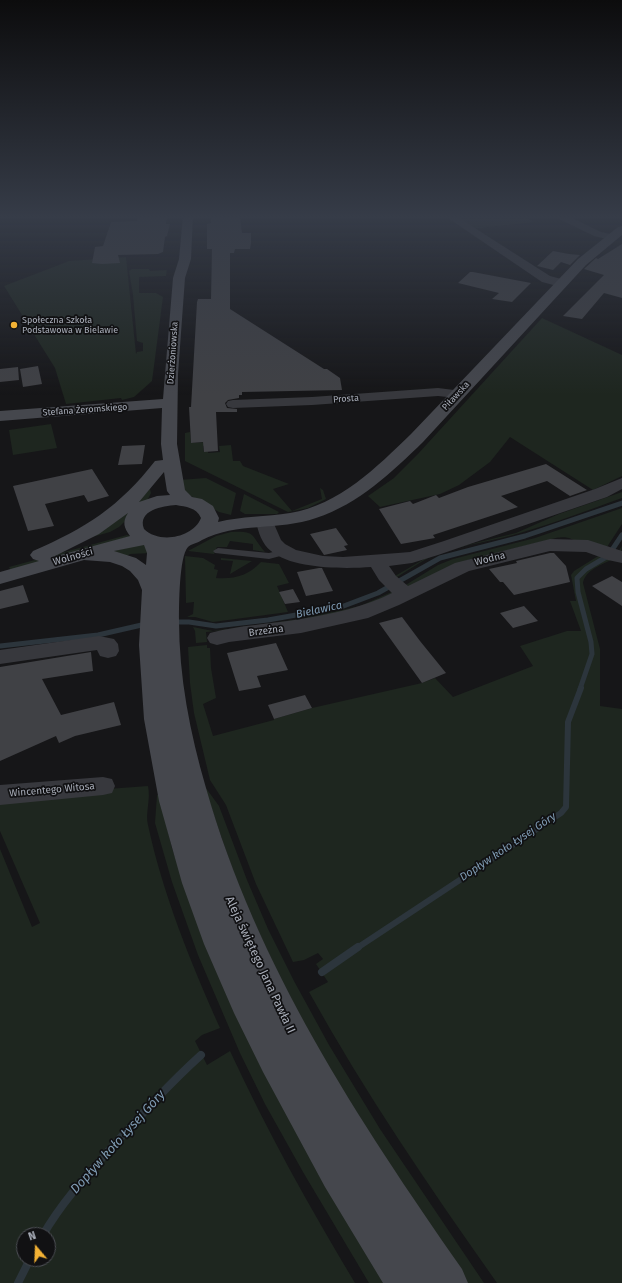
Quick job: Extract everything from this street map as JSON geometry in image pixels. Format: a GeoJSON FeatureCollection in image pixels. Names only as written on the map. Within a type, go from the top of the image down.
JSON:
{"type":"FeatureCollection","features":[{"type":"Feature","properties":{"kind":"main road","name":"Dzierżoniowska"},"geometry":{"type":"LineString","coordinates":[[180,276],[170,374],[171,403],[168,444],[176,491],[186,501]]}},
{"type":"Feature","properties":{"kind":"main road","name":"Piławska"},"geometry":{"type":"LineString","coordinates":[[184,541],[202,532],[218,528],[291,519],[312,514],[344,498],[393,461],[417,438],[569,276]]}},
{"type":"Feature","properties":{"kind":"main road","name":"Stefana Żeromskiego"},"geometry":{"type":"LineString","coordinates":[[0,416],[171,403]]}},
{"type":"Feature","properties":{"kind":"main road","name":"Dzierżoniowska"},"geometry":{"type":"LineString","coordinates":[[150,505],[156,492],[160,465],[168,444]]}},
{"type":"Feature","properties":{"kind":"main road"},"geometry":{"type":"LineString","coordinates":[[40,555],[90,531],[121,511],[142,490],[160,465]]}},
{"type":"Feature","properties":{"kind":"main road"},"geometry":{"type":"LineString","coordinates":[[148,540],[136,533],[132,525],[136,515],[150,505],[165,500],[186,501]]}},
{"type":"Feature","properties":{"kind":"main road","name":"Piławska"},"geometry":{"type":"LineString","coordinates":[[186,501],[200,505],[208,512],[229,518],[265,521]]}},
{"type":"Feature","properties":{"kind":"main road"},"geometry":{"type":"LineString","coordinates":[[202,532],[209,525],[210,520],[208,512]]}},
{"type":"Feature","properties":{"kind":"main road","name":"Wolności"},"geometry":{"type":"LineString","coordinates":[[0,566],[117,534],[132,525]]}},
{"type":"Feature","properties":{"kind":"main road","name":"Wolności"},"geometry":{"type":"LineString","coordinates":[[0,578],[126,542],[148,540],[167,543],[184,541]]}},
{"type":"Feature","properties":{"kind":"main road","name":"Aleja świętego Jana Pawła II"},"geometry":{"type":"LineString","coordinates":[[148,540],[156,547],[157,570],[152,590],[160,624],[190,782],[204,831],[222,882],[253,956],[288,1026],[344,1125],[380,1183],[448,1283]]}},
{"type":"Feature","properties":{"kind":"main road","name":"Aleja świętego Jana Pawła II"},"geometry":{"type":"LineString","coordinates":[[184,541],[175,552],[170,582],[160,624],[156,709],[167,776],[185,847],[215,932],[251,1013],[287,1083],[336,1169],[405,1283]]}},
{"type":"Feature","properties":{"kind":"main road"},"geometry":{"type":"LineString","coordinates":[[70,558],[106,556],[127,561],[144,571],[150,582],[152,590]]}},
{"type":"Feature","properties":{"kind":"street"},"geometry":{"type":"LineString","coordinates":[[540,276],[546,280],[562,283]]}},
{"type":"Feature","properties":{"kind":"street","name":"Prosta"},"geometry":{"type":"LineString","coordinates":[[233,404],[312,401],[438,392],[457,394]]}},
{"type":"Feature","properties":{"kind":"street"},"geometry":{"type":"LineString","coordinates":[[265,521],[272,541],[285,552],[307,559],[322,561],[378,562],[412,556],[463,541],[601,493],[622,483]]}},
{"type":"Feature","properties":{"kind":"street","name":"Wodna"},"geometry":{"type":"LineString","coordinates":[[398,588],[467,565],[548,545],[583,545],[614,554]]}},
{"type":"Feature","properties":{"kind":"street"},"geometry":{"type":"LineString","coordinates":[[378,562],[382,573],[398,588]]}},
{"type":"Feature","properties":{"kind":"street","name":"Brzeżna"},"geometry":{"type":"LineString","coordinates":[[217,638],[229,635],[301,626],[355,614],[376,608],[398,588]]}},
{"type":"Feature","properties":{"kind":"street"},"geometry":{"type":"LineString","coordinates":[[0,656],[99,643],[107,644],[108,651]]}},
{"type":"Feature","properties":{"kind":"street","name":"Wincentego Witosa"},"geometry":{"type":"LineString","coordinates":[[0,795],[104,786]]}},
{"type":"Feature","properties":{"kind":"lane"},"geometry":{"type":"LineString","coordinates":[[218,551],[269,556],[285,552]]}},
{"type":"Feature","properties":{"kind":"shaded area"},"geometry":{"type":"Polygon","coordinates":[[[30,276],[128,276],[136,354],[137,352],[143,351],[143,343],[137,341],[130,276],[166,276],[139,277],[139,293],[156,293],[163,297],[152,381],[134,397],[122,400],[121,398],[66,404],[55,368],[4,286],[30,276]]]}},
{"type":"Feature","properties":{"kind":"shaded area"},"geometry":{"type":"Polygon","coordinates":[[[542,318],[622,355],[622,476],[593,490],[510,437],[490,462],[459,485],[440,494],[380,507],[368,496],[394,478],[417,455],[542,318]]]}},
{"type":"Feature","properties":{"kind":"shaded area"},"geometry":{"type":"Polygon","coordinates":[[[51,424],[57,448],[13,455],[9,430],[51,424]]]}},
{"type":"Feature","properties":{"kind":"shaded area"},"geometry":{"type":"Polygon","coordinates":[[[190,432],[191,443],[207,442],[207,446],[203,446],[204,452],[220,452],[219,446],[231,445],[233,461],[240,461],[243,466],[289,484],[273,489],[292,511],[322,499],[320,488],[323,490],[326,499],[308,508],[288,512],[185,461],[185,433],[190,432]]]}},
{"type":"Feature","properties":{"kind":"shaded area"},"geometry":{"type":"Polygon","coordinates":[[[206,478],[236,493],[231,515],[219,512],[184,492],[179,480],[206,478]]]}},
{"type":"Feature","properties":{"kind":"shaded area"},"geometry":{"type":"Polygon","coordinates":[[[150,489],[151,493],[148,499],[119,527],[110,532],[85,539],[136,503],[150,489]]]}},
{"type":"Feature","properties":{"kind":"shaded area"},"geometry":{"type":"Polygon","coordinates":[[[622,492],[622,498],[546,525],[510,536],[446,551],[516,533],[559,514],[622,492]]]}},
{"type":"Feature","properties":{"kind":"shaded area"},"geometry":{"type":"Polygon","coordinates":[[[244,494],[279,512],[277,514],[245,514],[240,511],[244,494]]]}},
{"type":"Feature","properties":{"kind":"shaded area"},"geometry":{"type":"Polygon","coordinates":[[[622,508],[622,524],[607,547],[618,552],[600,546],[560,537],[468,560],[445,569],[411,587],[404,586],[438,565],[453,559],[535,538],[622,508]]]}},
{"type":"Feature","properties":{"kind":"shaded area"},"geometry":{"type":"Polygon","coordinates":[[[231,532],[249,533],[255,538],[265,552],[253,550],[253,544],[230,541],[227,547],[217,547],[214,554],[188,551],[216,536],[231,532]]]}},
{"type":"Feature","properties":{"kind":"shaded area"},"geometry":{"type":"Polygon","coordinates":[[[127,535],[131,536],[11,571],[9,567],[127,535]]]}},
{"type":"Feature","properties":{"kind":"shaded area"},"geometry":{"type":"Polygon","coordinates":[[[143,544],[147,546],[151,553],[130,554],[127,556],[105,553],[143,544]]]}},
{"type":"Feature","properties":{"kind":"shaded area"},"geometry":{"type":"Polygon","coordinates":[[[603,553],[613,559],[600,565],[587,574],[583,583],[600,649],[600,706],[622,709],[622,1283],[497,1283],[447,1212],[375,1103],[330,1030],[309,992],[328,982],[316,964],[323,959],[318,953],[304,960],[293,962],[256,884],[226,805],[210,780],[194,713],[190,683],[188,647],[207,645],[207,648],[210,648],[211,668],[216,698],[203,704],[213,736],[274,720],[312,708],[422,683],[435,678],[453,697],[533,666],[520,646],[567,631],[581,631],[570,601],[576,601],[571,575],[574,571],[603,553]]]}},
{"type":"Feature","properties":{"kind":"shaded area"},"geometry":{"type":"Polygon","coordinates":[[[437,554],[422,561],[394,579],[395,576],[426,558],[437,554]]]}},
{"type":"Feature","properties":{"kind":"shaded area"},"geometry":{"type":"Polygon","coordinates":[[[185,556],[203,558],[215,565],[214,569],[218,570],[216,578],[241,576],[251,571],[261,562],[279,564],[289,583],[277,586],[288,612],[213,622],[195,617],[187,617],[193,614],[194,602],[186,603],[185,556]]]}},
{"type":"Feature","properties":{"kind":"shaded area"},"geometry":{"type":"Polygon","coordinates":[[[221,558],[252,561],[230,574],[233,561],[221,560],[221,558]]]}},
{"type":"Feature","properties":{"kind":"shaded area"},"geometry":{"type":"Polygon","coordinates":[[[394,591],[395,592],[359,609],[281,625],[206,632],[207,642],[196,643],[195,631],[193,627],[213,631],[300,619],[360,606],[394,591]]]}},
{"type":"Feature","properties":{"kind":"shaded area"},"geometry":{"type":"Polygon","coordinates":[[[203,784],[219,806],[247,880],[268,929],[329,1045],[380,1129],[484,1283],[467,1283],[373,1143],[295,1010],[241,894],[203,784]]]}},
{"type":"Feature","properties":{"kind":"shaded area"},"geometry":{"type":"Polygon","coordinates":[[[148,786],[149,796],[147,820],[154,851],[188,954],[220,1028],[202,1035],[195,1041],[207,1065],[230,1051],[290,1169],[355,1283],[0,1283],[0,849],[32,927],[40,923],[0,831],[0,797],[148,786]]]}},
{"type":"Feature","properties":{"kind":"shaded area"},"geometry":{"type":"Polygon","coordinates":[[[157,795],[159,795],[172,848],[200,931],[385,1283],[369,1283],[303,1172],[265,1104],[240,1053],[198,955],[172,882],[155,823],[157,795]]]}},
{"type":"Feature","properties":{"kind":"building"},"geometry":{"type":"Polygon","coordinates":[[[211,276],[230,276],[230,309],[340,378],[342,390],[242,392],[242,395],[239,395],[239,398],[228,400],[225,403],[227,408],[237,409],[237,412],[216,412],[218,451],[204,452],[203,442],[191,443],[189,407],[191,407],[197,302],[198,299],[211,299],[211,276]]]}},
{"type":"Feature","properties":{"kind":"building"},"geometry":{"type":"Polygon","coordinates":[[[466,276],[493,276],[531,283],[512,302],[492,299],[499,293],[458,283],[466,276]]]}},
{"type":"Feature","properties":{"kind":"building"},"geometry":{"type":"Polygon","coordinates":[[[603,276],[622,276],[622,298],[604,293],[582,319],[563,316],[603,276]]]}},
{"type":"Feature","properties":{"kind":"building"},"geometry":{"type":"Polygon","coordinates":[[[38,366],[42,384],[23,387],[20,369],[38,366]]]}},
{"type":"Feature","properties":{"kind":"building"},"geometry":{"type":"Polygon","coordinates":[[[18,367],[19,380],[0,382],[0,369],[18,367]]]}},
{"type":"Feature","properties":{"kind":"building"},"geometry":{"type":"Polygon","coordinates":[[[145,445],[142,464],[118,465],[122,446],[145,445]]]}},
{"type":"Feature","properties":{"kind":"building"},"geometry":{"type":"Polygon","coordinates":[[[546,464],[587,490],[570,496],[547,481],[501,496],[518,507],[433,535],[435,538],[401,544],[379,509],[410,501],[413,504],[436,495],[439,498],[468,487],[546,464]]]}},
{"type":"Feature","properties":{"kind":"building"},"geometry":{"type":"Polygon","coordinates":[[[92,469],[109,496],[88,502],[84,495],[45,504],[54,526],[28,531],[13,486],[92,469]]]}},
{"type":"Feature","properties":{"kind":"building"},"geometry":{"type":"Polygon","coordinates":[[[336,528],[348,545],[344,546],[347,550],[324,555],[310,534],[336,528]]]}},
{"type":"Feature","properties":{"kind":"building"},"geometry":{"type":"Polygon","coordinates":[[[554,553],[566,566],[570,582],[514,595],[489,569],[517,563],[516,561],[554,553]]]}},
{"type":"Feature","properties":{"kind":"building"},"geometry":{"type":"Polygon","coordinates":[[[322,568],[333,591],[306,596],[297,572],[322,568]]]}},
{"type":"Feature","properties":{"kind":"building"},"geometry":{"type":"Polygon","coordinates":[[[612,576],[622,582],[622,606],[592,586],[612,576]]]}},
{"type":"Feature","properties":{"kind":"building"},"geometry":{"type":"Polygon","coordinates":[[[23,585],[29,602],[0,609],[0,591],[23,585]]]}},
{"type":"Feature","properties":{"kind":"building"},"geometry":{"type":"Polygon","coordinates":[[[293,589],[300,602],[285,604],[279,592],[293,589]]]}},
{"type":"Feature","properties":{"kind":"building"},"geometry":{"type":"Polygon","coordinates":[[[524,606],[538,621],[513,628],[500,613],[524,606]]]}},
{"type":"Feature","properties":{"kind":"building"},"geometry":{"type":"Polygon","coordinates":[[[402,617],[446,673],[422,683],[379,623],[402,617]]]}},
{"type":"Feature","properties":{"kind":"building"},"geometry":{"type":"Polygon","coordinates":[[[276,643],[288,670],[257,676],[261,687],[239,691],[227,653],[276,643]]]}},
{"type":"Feature","properties":{"kind":"building"},"geometry":{"type":"Polygon","coordinates":[[[91,652],[93,671],[42,679],[61,715],[114,702],[121,725],[75,736],[59,743],[56,736],[0,761],[0,667],[91,652]]]}},
{"type":"Feature","properties":{"kind":"building"},"geometry":{"type":"Polygon","coordinates":[[[305,695],[312,708],[274,719],[268,705],[305,695]]]}},
{"type":"Feature","properties":{"kind":"waterway","name":"Bielawica"},"geometry":{"type":"LineString","coordinates":[[172,622],[189,622],[216,626],[268,620],[341,607],[378,593],[440,558],[525,536],[622,503]]}},
{"type":"Feature","properties":{"kind":"waterway","name":"Dopływ koło Łysej Góry"},"geometry":{"type":"LineString","coordinates":[[580,689],[592,654],[591,642],[578,592],[577,578],[586,569],[608,556],[622,535]]}},
{"type":"Feature","properties":{"kind":"waterway","name":"Bielawica"},"geometry":{"type":"LineString","coordinates":[[0,646],[98,635],[146,624]]}},
{"type":"Feature","properties":{"kind":"waterway","name":"Dopływ koło Łysej Góry"},"geometry":{"type":"LineString","coordinates":[[357,948],[561,813],[566,807],[568,722],[581,688]]}},
{"type":"Feature","properties":{"kind":"waterway","name":"Dopływ koło Łysej Góry"},"geometry":{"type":"LineString","coordinates":[[322,972],[358,947]]}},
{"type":"Feature","properties":{"kind":"waterway","name":"Dopływ koło Łysej Góry"},"geometry":{"type":"LineString","coordinates":[[48,1227],[75,1189],[93,1168],[155,1100],[201,1055]]}},
{"type":"Feature","properties":{"kind":"waterway","name":"Dopływ koło Łysej Góry"},"geometry":{"type":"LineString","coordinates":[[18,1283],[26,1267]]}},
{"type":"Feature","properties":{"kind":"place","name":"Społeczna Szkoła Podstawowa w Bielawie"},"geometry":{"type":"Point","coordinates":[14,325]}}]}
